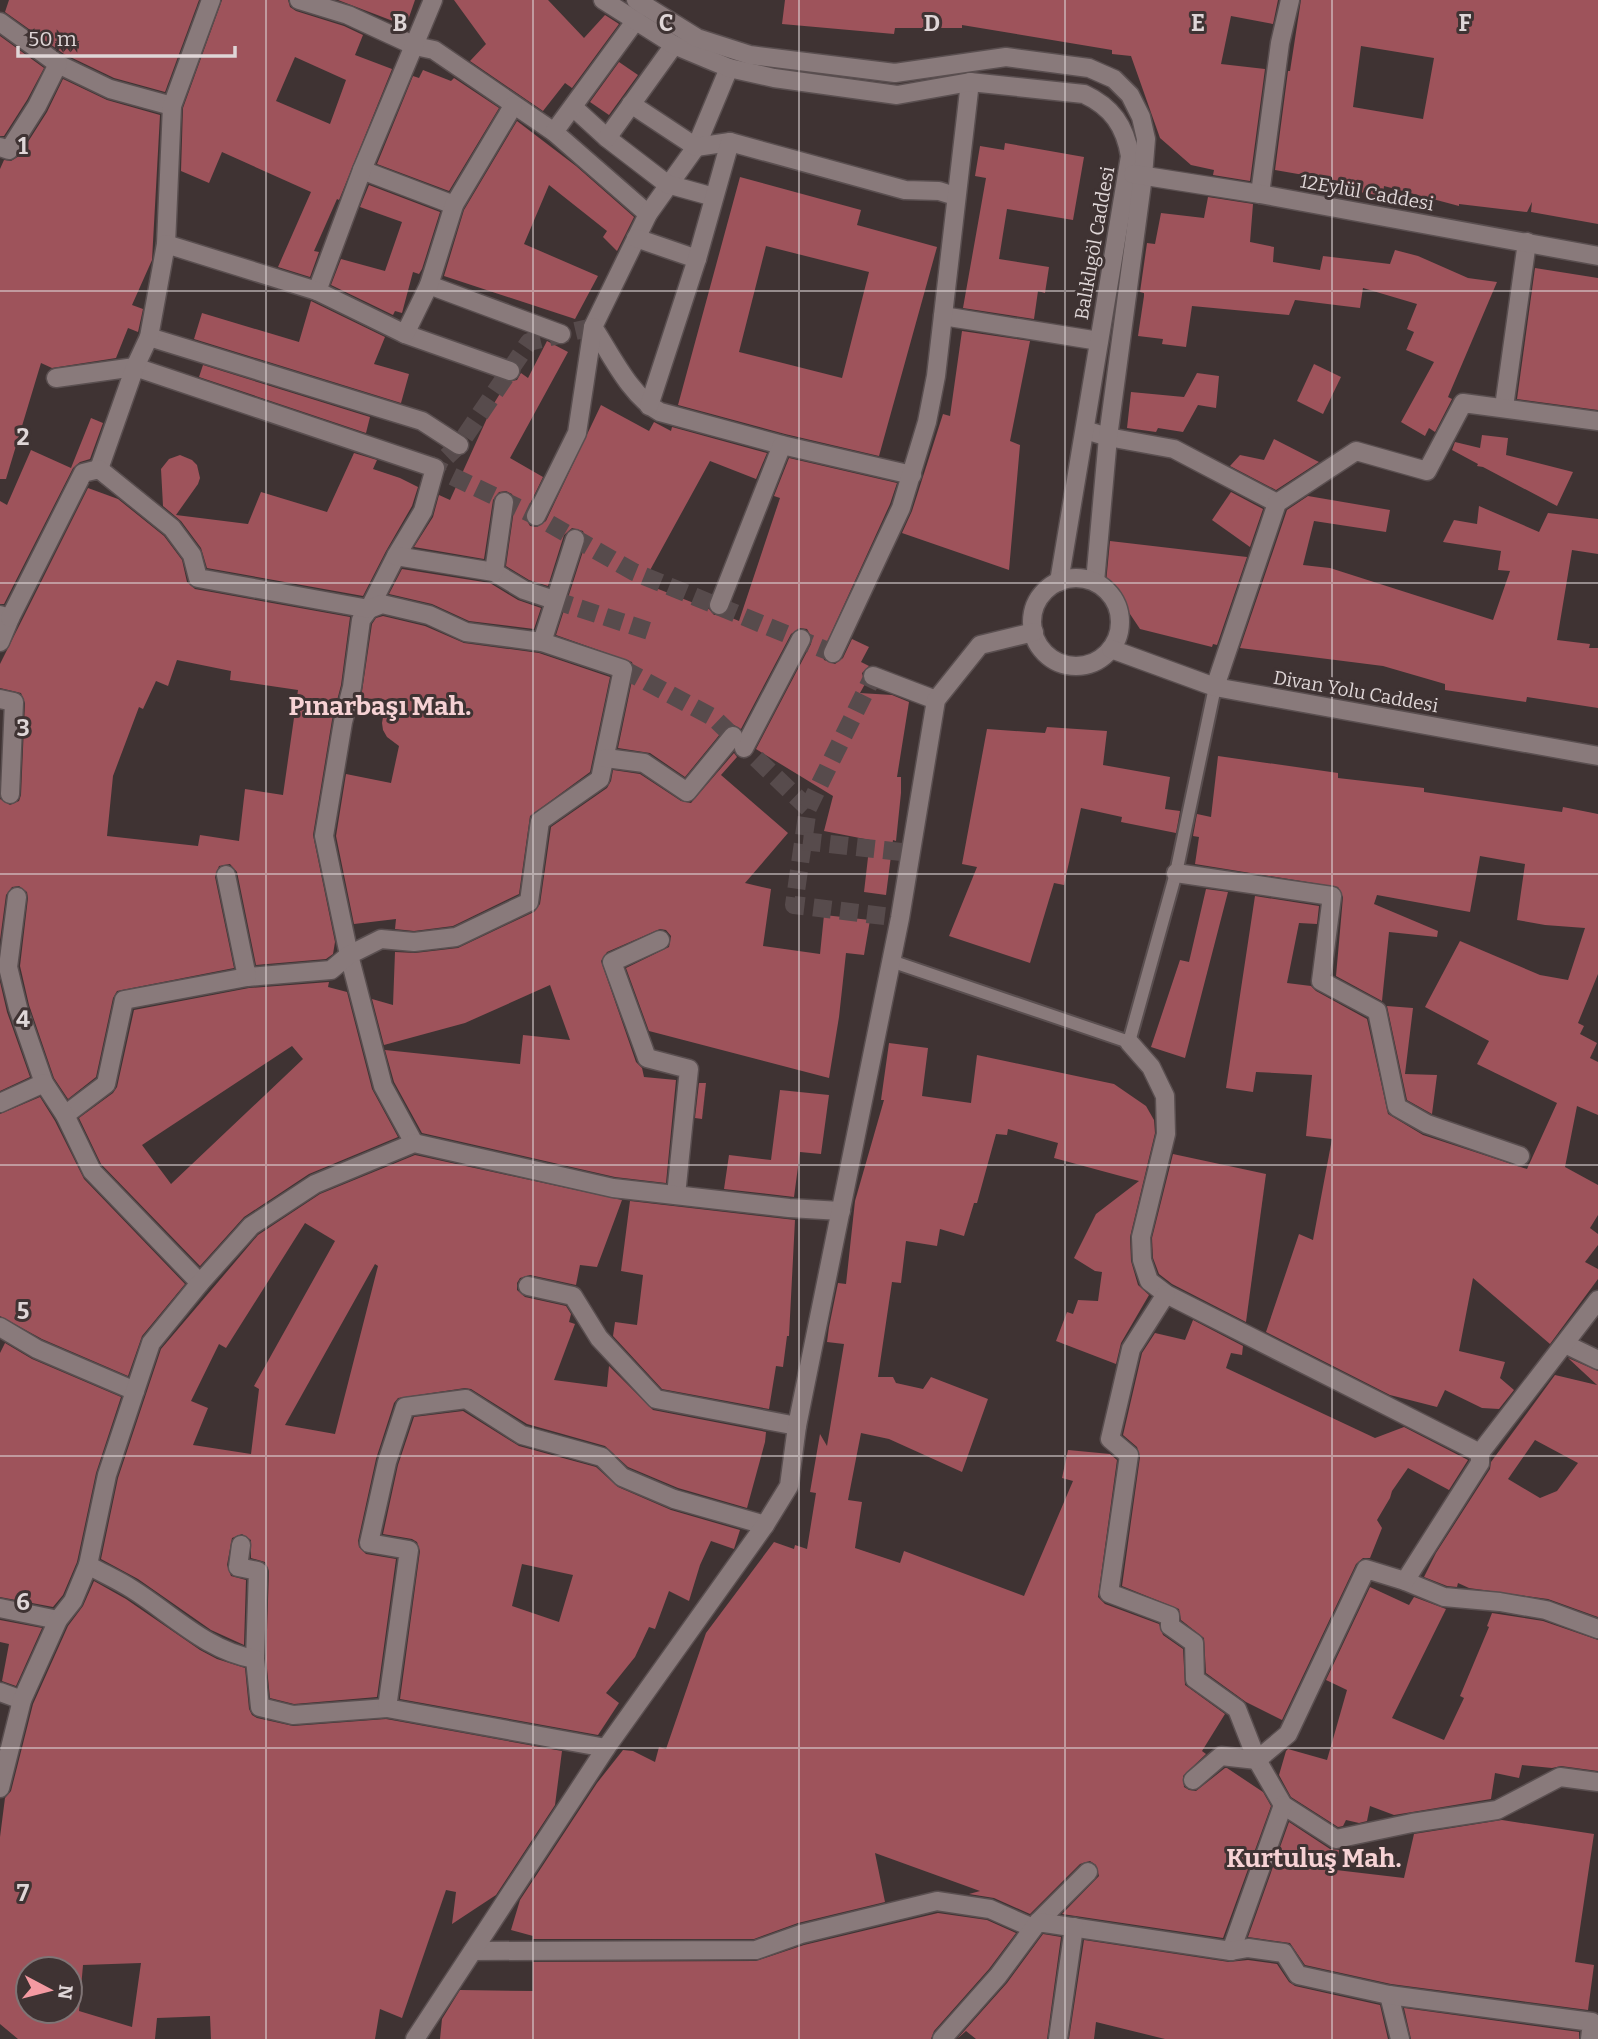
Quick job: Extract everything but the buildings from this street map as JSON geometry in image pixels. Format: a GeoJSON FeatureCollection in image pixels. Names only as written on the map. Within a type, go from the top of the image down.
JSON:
{"type":"FeatureCollection","features":[{"type":"Feature","properties":{"kind":"street"},"geometry":{"type":"LineString","coordinates":[[100,469],[135,367],[149,337],[166,244],[172,106],[211,0]]}},
{"type":"Feature","properties":{"kind":"street"},"geometry":{"type":"LineString","coordinates":[[299,0],[348,15],[415,46],[434,50],[555,132],[648,214]]}},
{"type":"Feature","properties":{"kind":"street"},"geometry":{"type":"LineString","coordinates":[[317,291],[362,170],[433,0]]}},
{"type":"Feature","properties":{"kind":"street","name":"Balıklıgöl Caddesi"},"geometry":{"type":"LineString","coordinates":[[603,0],[674,44],[729,68],[774,78],[897,95],[970,82],[1084,94],[1096,99],[1112,113],[1127,138],[1136,174],[1095,582]]}},
{"type":"Feature","properties":{"kind":"street","name":"Balıklıgöl Caddesi"},"geometry":{"type":"LineString","coordinates":[[636,0],[697,38],[750,55],[895,73],[1006,57],[1089,68],[1114,79],[1130,95],[1141,117],[1146,139],[1099,341],[1059,582]]}},
{"type":"Feature","properties":{"kind":"street"},"geometry":{"type":"LineString","coordinates":[[1260,194],[1280,43],[1290,0]]}},
{"type":"Feature","properties":{"kind":"street"},"geometry":{"type":"LineString","coordinates":[[555,132],[636,20]]}},
{"type":"Feature","properties":{"kind":"street"},"geometry":{"type":"LineString","coordinates":[[0,22],[58,64],[110,89],[172,106]]}},
{"type":"Feature","properties":{"kind":"street"},"geometry":{"type":"LineString","coordinates":[[607,138],[674,44]]}},
{"type":"Feature","properties":{"kind":"street"},"geometry":{"type":"LineString","coordinates":[[0,147],[9,150],[37,106],[58,64]]}},
{"type":"Feature","properties":{"kind":"street"},"geometry":{"type":"LineString","coordinates":[[536,516],[577,433],[593,327],[648,214],[696,147],[729,68]]}},
{"type":"Feature","properties":{"kind":"street"},"geometry":{"type":"LineString","coordinates":[[833,653],[887,541],[912,474],[927,422],[936,376],[970,82]]}},
{"type":"Feature","properties":{"kind":"street"},"geometry":{"type":"LineString","coordinates":[[631,104],[696,147],[730,142],[905,190],[939,191],[955,196]]}},
{"type":"Feature","properties":{"kind":"street"},"geometry":{"type":"LineString","coordinates":[[405,334],[429,285],[454,205],[513,106]]}},
{"type":"Feature","properties":{"kind":"street"},"geometry":{"type":"LineString","coordinates":[[573,107],[607,138],[667,184],[714,197]]}},
{"type":"Feature","properties":{"kind":"street"},"geometry":{"type":"LineString","coordinates":[[649,406],[697,259],[730,142]]}},
{"type":"Feature","properties":{"kind":"street"},"geometry":{"type":"LineString","coordinates":[[362,170],[454,205]]}},
{"type":"Feature","properties":{"kind":"street","name":"12Eylül Caddesi"},"geometry":{"type":"LineString","coordinates":[[1136,174],[1598,256]]}},
{"type":"Feature","properties":{"kind":"street"},"geometry":{"type":"LineString","coordinates":[[636,238],[697,259]]}},
{"type":"Feature","properties":{"kind":"street"},"geometry":{"type":"LineString","coordinates":[[1504,407],[1527,242]]}},
{"type":"Feature","properties":{"kind":"street"},"geometry":{"type":"LineString","coordinates":[[166,244],[317,291],[405,334],[510,372]]}},
{"type":"Feature","properties":{"kind":"street"},"geometry":{"type":"LineString","coordinates":[[429,285],[561,334]]}},
{"type":"Feature","properties":{"kind":"street"},"geometry":{"type":"LineString","coordinates":[[943,316],[1099,341]]}},
{"type":"Feature","properties":{"kind":"street"},"geometry":{"type":"LineString","coordinates":[[593,327],[629,382],[649,406],[660,412],[782,445],[912,474]]}},
{"type":"Feature","properties":{"kind":"street"},"geometry":{"type":"LineString","coordinates":[[149,337],[422,421],[459,445]]}},
{"type":"Feature","properties":{"kind":"street"},"geometry":{"type":"LineString","coordinates":[[56,378],[135,367],[435,468],[423,511],[361,620],[352,687],[343,722],[324,836],[349,955],[383,1086],[414,1143]]}},
{"type":"Feature","properties":{"kind":"street"},"geometry":{"type":"LineString","coordinates":[[1215,687],[1277,503],[1356,451],[1427,471],[1463,403],[1598,421]]}},
{"type":"Feature","properties":{"kind":"street"},"geometry":{"type":"LineString","coordinates":[[1085,430],[1174,449],[1277,503]]}},
{"type":"Feature","properties":{"kind":"street"},"geometry":{"type":"LineString","coordinates":[[719,605],[782,445]]}},
{"type":"Feature","properties":{"kind":"street"},"geometry":{"type":"LineString","coordinates":[[65,1115],[106,1084],[124,1000],[247,977],[331,970],[349,955],[381,939],[414,942],[456,937],[529,902],[540,821],[600,779],[623,669],[541,642],[466,632],[429,615],[383,604],[369,609],[198,578],[192,555],[172,528],[100,469]]}},
{"type":"Feature","properties":{"kind":"street"},"geometry":{"type":"LineString","coordinates":[[0,642],[5,617],[83,473],[100,469]]}},
{"type":"Feature","properties":{"kind":"street"},"geometry":{"type":"LineString","coordinates":[[494,572],[504,502]]}},
{"type":"Feature","properties":{"kind":"street"},"geometry":{"type":"LineString","coordinates":[[541,642],[575,539]]}},
{"type":"Feature","properties":{"kind":"street"},"geometry":{"type":"LineString","coordinates":[[396,556],[494,572],[524,590],[554,600]]}},
{"type":"Feature","properties":{"kind":"street"},"geometry":{"type":"LineString","coordinates":[[1083,579],[1095,582],[1114,600],[1119,612],[1117,637],[1111,649],[1101,659],[1088,665],[1074,667],[1060,663],[1048,656],[1039,645],[1034,632],[1032,620],[1040,597],[1059,582],[1083,579]]}},
{"type":"Feature","properties":{"kind":"street"},"geometry":{"type":"LineString","coordinates":[[415,2039],[606,1748],[765,1525],[789,1486],[797,1426],[891,961],[936,700],[981,645],[1034,632]]}},
{"type":"Feature","properties":{"kind":"street"},"geometry":{"type":"LineString","coordinates":[[606,758],[644,763],[687,792],[738,742],[801,639]]}},
{"type":"Feature","properties":{"kind":"street","name":"Divan Yolu Caddesi"},"geometry":{"type":"LineString","coordinates":[[1111,649],[1215,687],[1598,756]]}},
{"type":"Feature","properties":{"kind":"street"},"geometry":{"type":"LineString","coordinates":[[873,676],[936,700]]}},
{"type":"Feature","properties":{"kind":"street"},"geometry":{"type":"LineString","coordinates":[[0,699],[14,702],[10,794]]}},
{"type":"Feature","properties":{"kind":"street"},"geometry":{"type":"LineString","coordinates":[[1176,873],[1332,896],[1321,981],[1377,1011],[1397,1107],[1427,1124],[1520,1156]]}},
{"type":"Feature","properties":{"kind":"street"},"geometry":{"type":"LineString","coordinates":[[226,875],[247,977]]}},
{"type":"Feature","properties":{"kind":"street"},"geometry":{"type":"LineString","coordinates":[[17,897],[4,967],[44,1083],[65,1115],[92,1171],[200,1283]]}},
{"type":"Feature","properties":{"kind":"street"},"geometry":{"type":"LineString","coordinates":[[660,940],[612,962],[647,1058],[689,1069],[677,1195]]}},
{"type":"Feature","properties":{"kind":"street"},"geometry":{"type":"LineString","coordinates":[[1129,1042],[1151,1067],[1166,1096],[1166,1134],[1141,1237],[1142,1259],[1149,1281],[1166,1294],[1480,1453]]}},
{"type":"Feature","properties":{"kind":"street"},"geometry":{"type":"LineString","coordinates":[[0,1103],[44,1083]]}},
{"type":"Feature","properties":{"kind":"street"},"geometry":{"type":"LineString","coordinates":[[0,1788],[22,1700],[58,1620],[73,1601],[88,1565],[107,1475],[151,1343],[251,1226],[315,1184],[414,1143],[613,1188],[789,1209],[841,1211]]}},
{"type":"Feature","properties":{"kind":"street"},"geometry":{"type":"LineString","coordinates":[[528,1286],[573,1296],[599,1338],[656,1399],[797,1426]]}},
{"type":"Feature","properties":{"kind":"street"},"geometry":{"type":"LineString","coordinates":[[1166,1294],[1131,1349],[1110,1439],[1129,1455],[1109,1593],[1170,1616],[1170,1626],[1194,1643],[1195,1679],[1237,1709],[1257,1760],[1283,1805],[1336,1839],[1412,1823],[1497,1810],[1560,1777],[1598,1782]]}},
{"type":"Feature","properties":{"kind":"street"},"geometry":{"type":"LineString","coordinates":[[1405,1581],[1480,1463],[1480,1453],[1598,1300]]}},
{"type":"Feature","properties":{"kind":"street"},"geometry":{"type":"LineString","coordinates":[[0,1327],[37,1349],[135,1391]]}},
{"type":"Feature","properties":{"kind":"street"},"geometry":{"type":"LineString","coordinates":[[1565,1345],[1598,1360]]}},
{"type":"Feature","properties":{"kind":"street"},"geometry":{"type":"LineString","coordinates":[[387,1708],[409,1550],[369,1543],[387,1462],[405,1407],[466,1399],[522,1435],[602,1457],[622,1477],[674,1499],[765,1525]]}},
{"type":"Feature","properties":{"kind":"street"},"geometry":{"type":"LineString","coordinates":[[241,1545],[239,1567],[258,1571],[255,1659],[260,1707],[293,1715],[387,1708],[606,1748]]}},
{"type":"Feature","properties":{"kind":"street"},"geometry":{"type":"LineString","coordinates":[[88,1565],[132,1589],[184,1627],[237,1656],[255,1659]]}},
{"type":"Feature","properties":{"kind":"street"},"geometry":{"type":"LineString","coordinates":[[1193,1780],[1222,1756],[1257,1760],[1288,1734],[1366,1569],[1405,1581],[1444,1598],[1500,1602],[1546,1610],[1598,1629]]}},
{"type":"Feature","properties":{"kind":"street"},"geometry":{"type":"LineString","coordinates":[[0,1608],[58,1620]]}},
{"type":"Feature","properties":{"kind":"street"},"geometry":{"type":"LineString","coordinates":[[0,1692],[22,1700]]}},
{"type":"Feature","properties":{"kind":"street"},"geometry":{"type":"LineString","coordinates":[[1231,1951],[1283,1805]]}},
{"type":"Feature","properties":{"kind":"street"},"geometry":{"type":"LineString","coordinates":[[942,2039],[998,1976],[1036,1925],[1088,1872]]}},
{"type":"Feature","properties":{"kind":"street"},"geometry":{"type":"LineString","coordinates":[[473,1951],[756,1950],[801,1934],[937,1901],[990,1909],[1036,1925],[1074,1927],[1231,1951],[1248,1948],[1284,1953],[1298,1975],[1389,1995],[1592,2022],[1590,2039]]}},
{"type":"Feature","properties":{"kind":"street"},"geometry":{"type":"LineString","coordinates":[[1058,2039],[1074,1927]]}},
{"type":"Feature","properties":{"kind":"street"},"geometry":{"type":"LineString","coordinates":[[1389,1995],[1400,2039]]}},
{"type":"Feature","properties":{"kind":"lane"},"geometry":{"type":"LineString","coordinates":[[891,961],[1129,1042],[1176,873],[1215,687]]}},
{"type":"Feature","properties":{"kind":"tunnel"},"geometry":{"type":"LineString","coordinates":[[593,327],[529,342],[459,445],[435,468],[536,516],[634,572],[833,653]]}},
{"type":"Feature","properties":{"kind":"tunnel"},"geometry":{"type":"LineString","coordinates":[[554,600],[649,631]]}},
{"type":"Feature","properties":{"kind":"tunnel"},"geometry":{"type":"LineString","coordinates":[[623,669],[714,718],[808,808],[794,905],[900,918]]}},
{"type":"Feature","properties":{"kind":"tunnel"},"geometry":{"type":"LineString","coordinates":[[808,808],[873,676]]}},
{"type":"Feature","properties":{"kind":"tunnel"},"geometry":{"type":"LineString","coordinates":[[803,841],[910,853]]}},
{"type":"Feature","properties":{"kind":"district","name":"Pınarbaşı Mah."},"geometry":{"type":"Point","coordinates":[380,706]}},
{"type":"Feature","properties":{"kind":"district","name":"Kurtuluş Mah."},"geometry":{"type":"Point","coordinates":[1314,1858]}}]}
